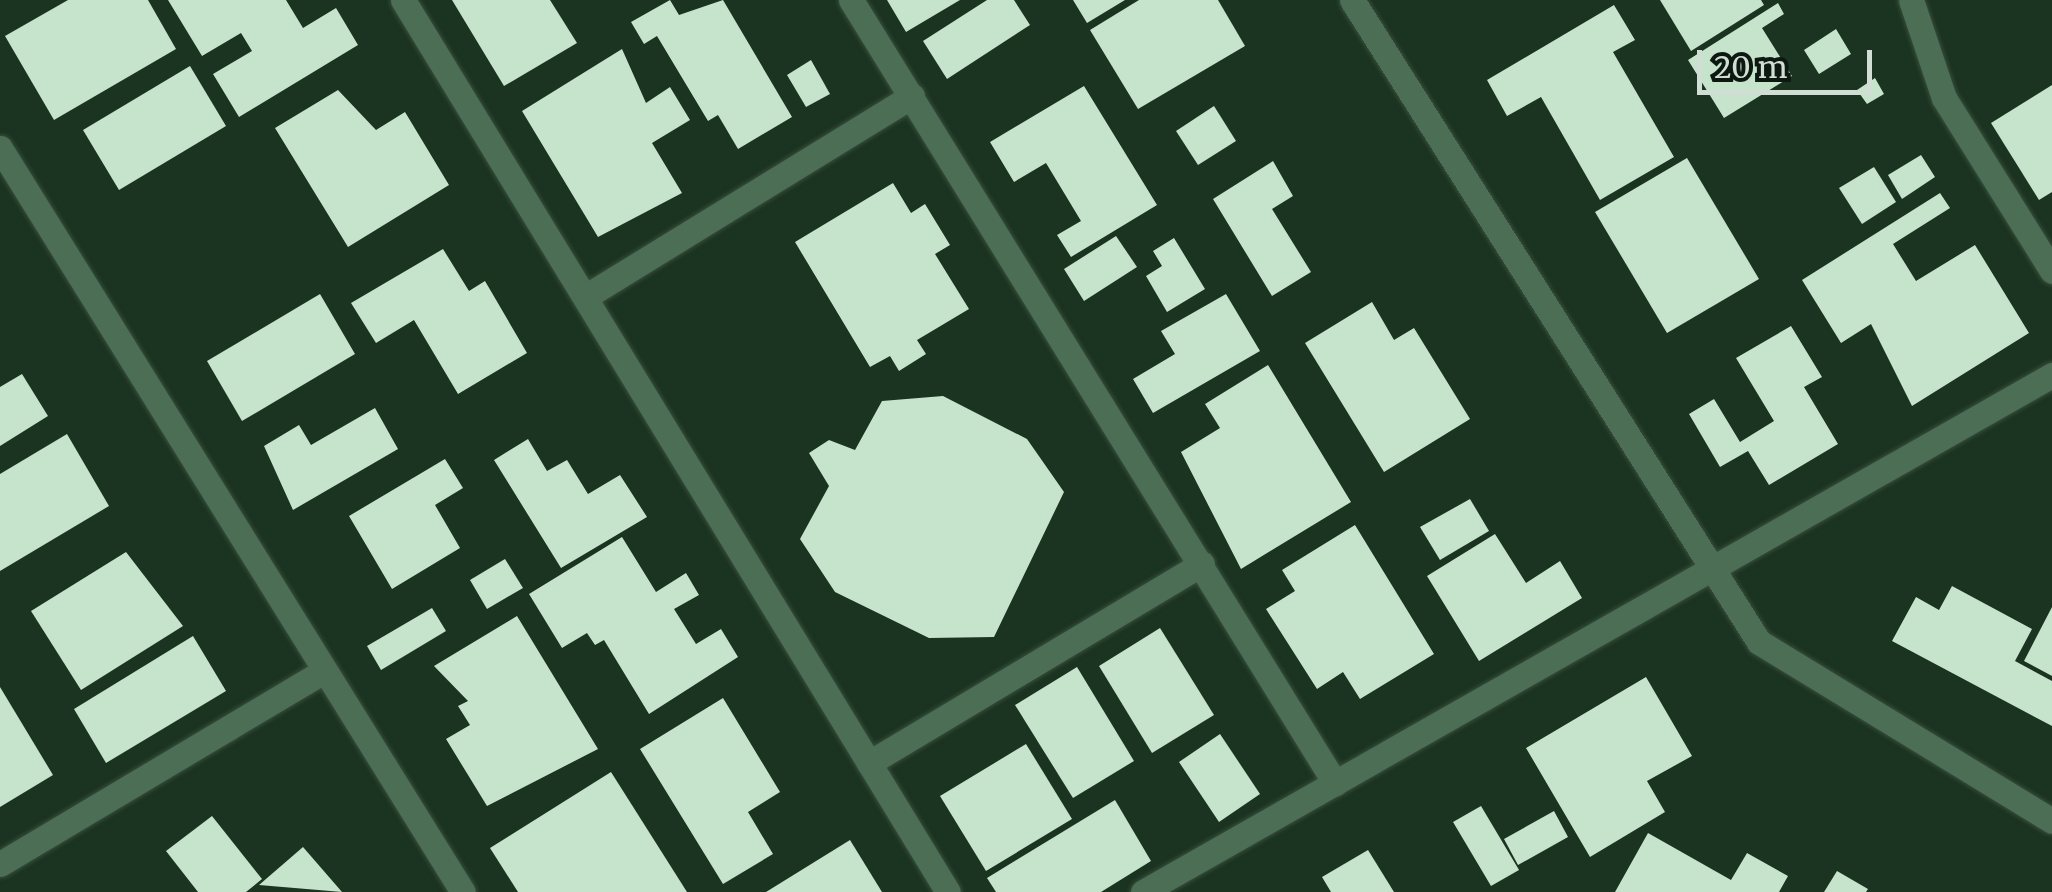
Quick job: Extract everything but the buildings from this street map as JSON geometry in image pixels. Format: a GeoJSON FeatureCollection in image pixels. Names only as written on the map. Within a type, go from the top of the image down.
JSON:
{"type":"FeatureCollection","features":[{"type":"Feature","properties":{"kind":"street"},"geometry":{"type":"LineString","coordinates":[[403,0],[948,892]]}},
{"type":"Feature","properties":{"kind":"street"},"geometry":{"type":"LineString","coordinates":[[852,0],[1335,783]]}},
{"type":"Feature","properties":{"kind":"street"},"geometry":{"type":"LineString","coordinates":[[1352,0],[1759,642],[2052,821]]}},
{"type":"Feature","properties":{"kind":"street"},"geometry":{"type":"LineString","coordinates":[[1911,0],[1944,98],[2052,271]]}},
{"type":"Feature","properties":{"kind":"street"},"geometry":{"type":"LineString","coordinates":[[585,297],[912,96]]}},
{"type":"Feature","properties":{"kind":"street"},"geometry":{"type":"LineString","coordinates":[[0,148],[463,892]]}},
{"type":"Feature","properties":{"kind":"street"},"geometry":{"type":"LineString","coordinates":[[1143,892],[1186,882],[1335,783],[2052,375]]}},
{"type":"Feature","properties":{"kind":"street"},"geometry":{"type":"LineString","coordinates":[[869,762],[1202,564]]}},
{"type":"Feature","properties":{"kind":"street"},"geometry":{"type":"LineString","coordinates":[[0,864],[325,670]]}}]}
